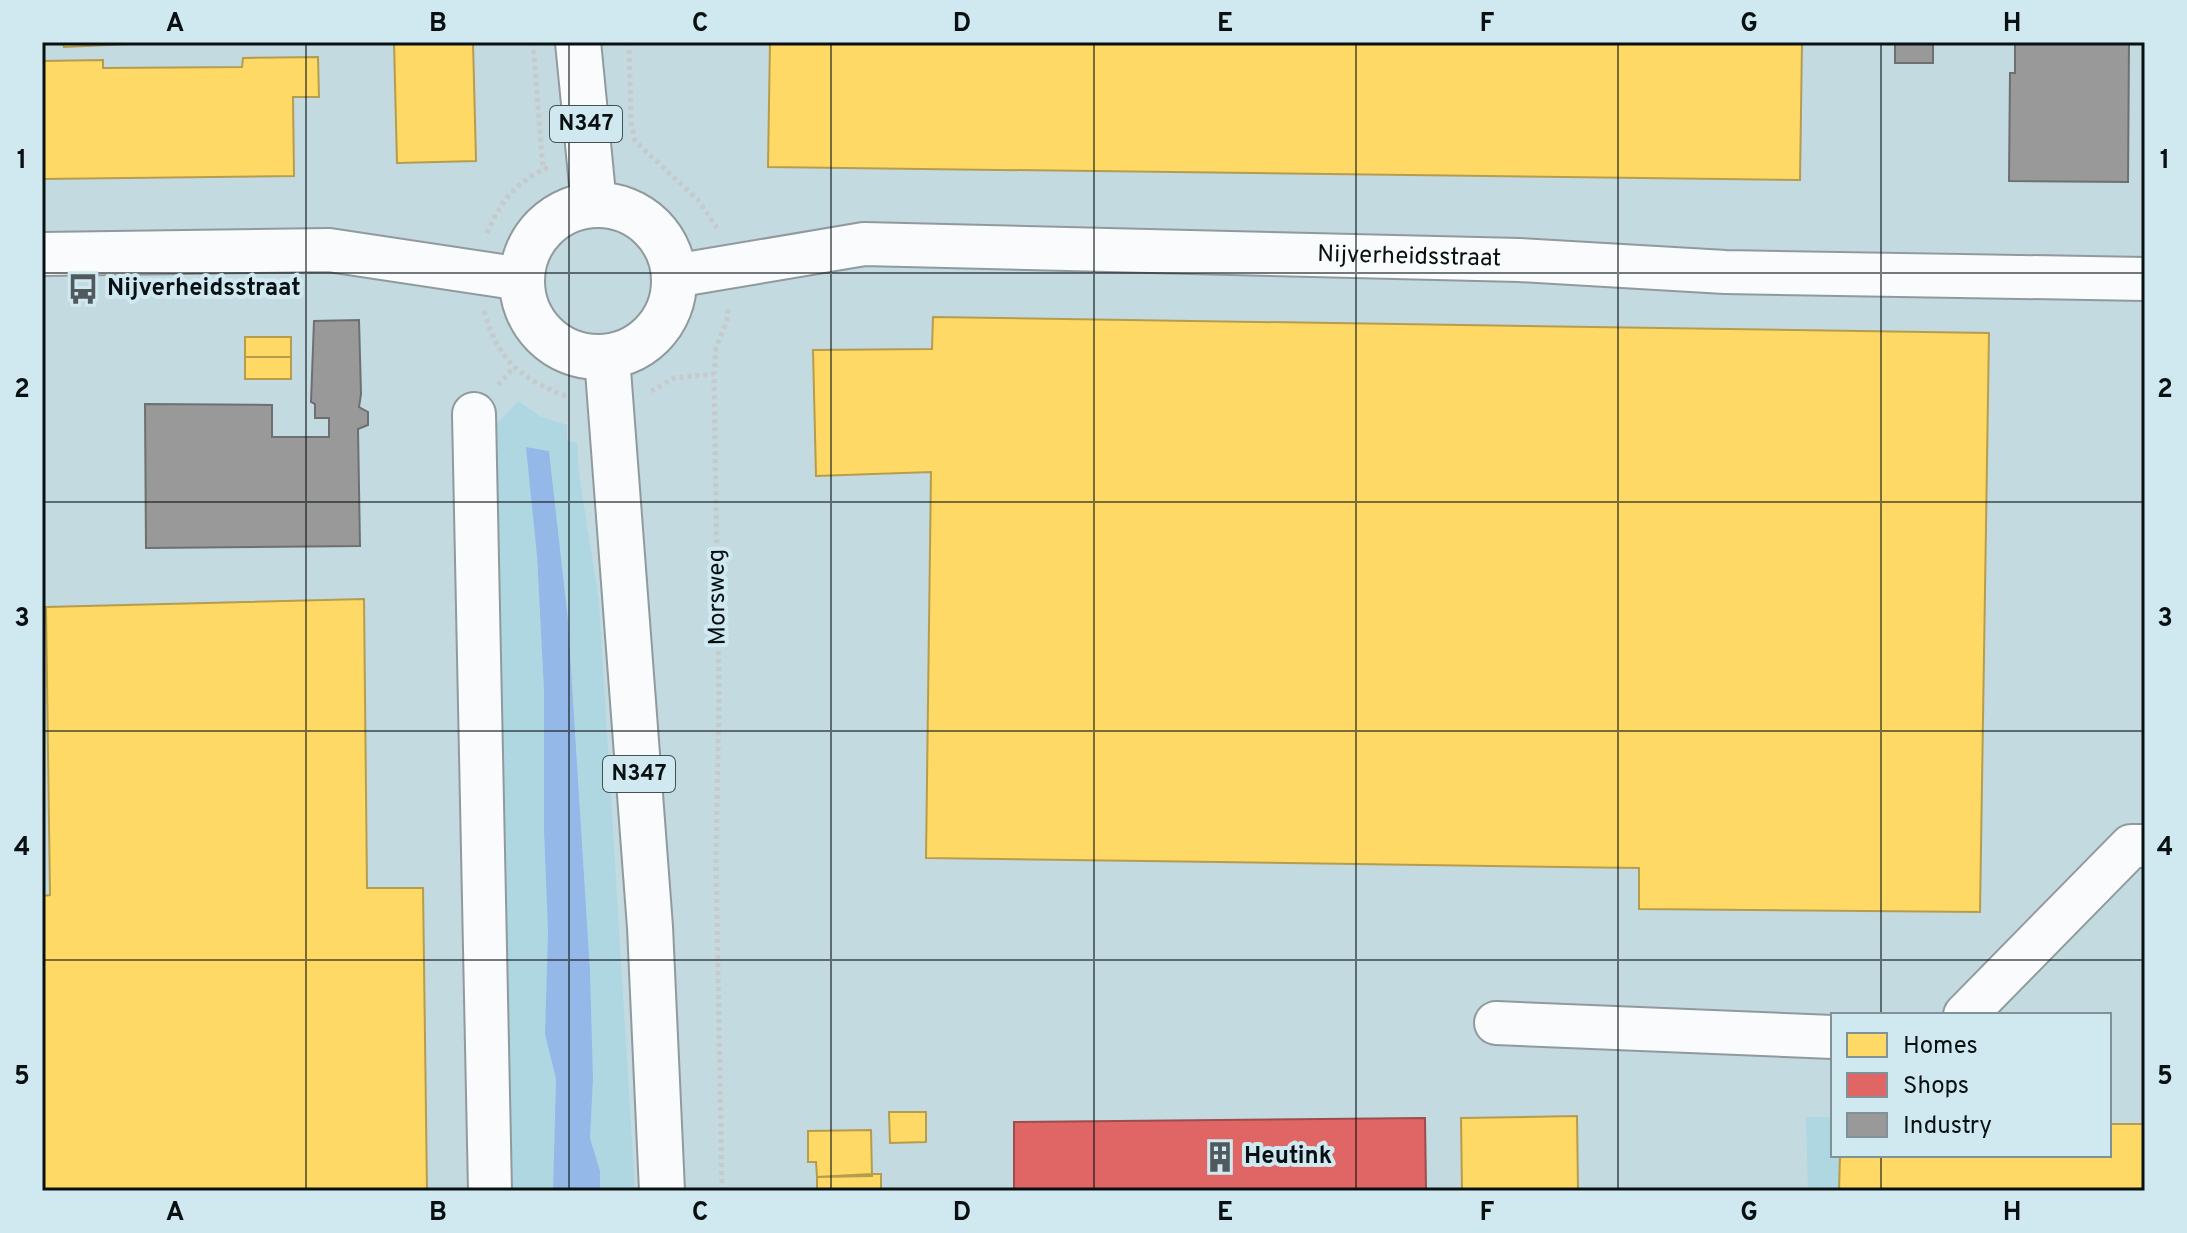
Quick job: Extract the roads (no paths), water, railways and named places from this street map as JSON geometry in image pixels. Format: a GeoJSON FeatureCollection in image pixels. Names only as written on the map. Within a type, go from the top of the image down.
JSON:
{"type":"FeatureCollection","features":[{"type":"Feature","properties":{"kind":"main road","name":"N347"},"geometry":{"type":"LineString","coordinates":[[578,42],[594,205]]}},
{"type":"Feature","properties":{"kind":"main road"},"geometry":{"type":"LineString","coordinates":[[594,205],[632,213],[649,224],[662,239],[671,257],[674,276],[673,296],[657,330],[643,344],[626,353],[607,357],[588,357],[554,343],[530,315],[522,279],[529,252],[544,228],[576,209],[594,205]]}},
{"type":"Feature","properties":{"kind":"main road","name":"N347"},"geometry":{"type":"LineString","coordinates":[[607,357],[650,927],[662,1191]]}},
{"type":"Feature","properties":{"kind":"street","name":"Nijverheidsstraat"},"geometry":{"type":"LineString","coordinates":[[674,276],[864,244],[1519,260],[1725,272],[2145,279]]}},
{"type":"Feature","properties":{"kind":"street"},"geometry":{"type":"LineString","coordinates":[[42,254],[329,250],[522,279]]}},
{"type":"Feature","properties":{"kind":"street"},"geometry":{"type":"LineString","coordinates":[[474,414],[490,1191]]}},
{"type":"Feature","properties":{"kind":"street"},"geometry":{"type":"LineString","coordinates":[[1967,1013],[2131,846],[2145,846]]}},
{"type":"Feature","properties":{"kind":"street"},"geometry":{"type":"LineString","coordinates":[[1496,1023],[1831,1037]]}},
{"type":"Feature","properties":{"kind":"water"},"geometry":{"type":"Polygon","coordinates":[[[526,447],[549,451],[568,620],[590,971],[593,1079],[590,1138],[600,1171],[600,1191],[553,1191],[556,1079],[545,1034],[548,932],[544,690],[537,556],[526,447]]]}},
{"type":"Feature","properties":{"kind":"place","name":"Nijverheidsstraat"},"geometry":{"type":"Point","coordinates":[83,289]}},
{"type":"Feature","properties":{"kind":"place","name":"Heutink"},"geometry":{"type":"Point","coordinates":[1220,1157]}}]}
